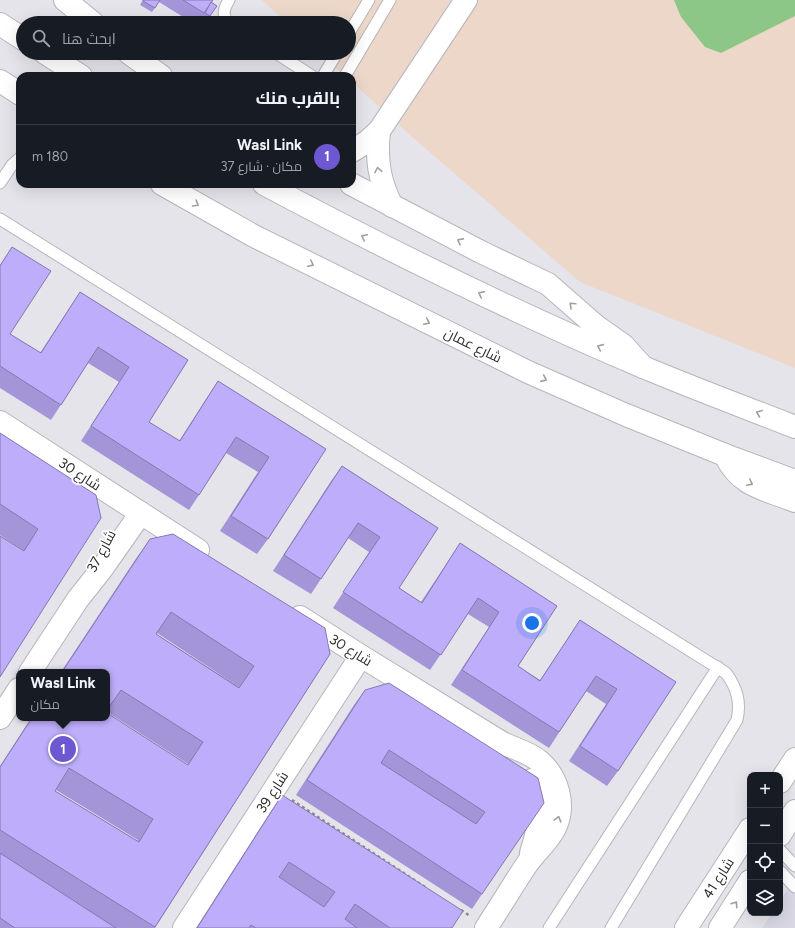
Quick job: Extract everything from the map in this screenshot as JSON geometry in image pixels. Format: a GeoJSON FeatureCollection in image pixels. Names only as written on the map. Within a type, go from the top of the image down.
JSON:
{"type":"FeatureCollection","features":[{"type":"Feature","properties":{"kind":"street"},"geometry":{"type":"LineString","coordinates":[[65,0],[84,16]]}},
{"type":"Feature","properties":{"kind":"street"},"geometry":{"type":"LineString","coordinates":[[356,149],[368,142],[379,131],[466,0]]}},
{"type":"Feature","properties":{"kind":"street"},"geometry":{"type":"LineString","coordinates":[[0,24],[16,34]]}},
{"type":"Feature","properties":{"kind":"street"},"geometry":{"type":"LineString","coordinates":[[56,60],[75,72]]}},
{"type":"Feature","properties":{"kind":"street"},"geometry":{"type":"LineString","coordinates":[[138,60],[155,72]]}},
{"type":"Feature","properties":{"kind":"street"},"geometry":{"type":"LineString","coordinates":[[0,81],[16,91]]}},
{"type":"Feature","properties":{"kind":"street"},"geometry":{"type":"LineString","coordinates":[[379,131],[377,162],[385,192],[392,206]]}},
{"type":"Feature","properties":{"kind":"street"},"geometry":{"type":"LineString","coordinates":[[356,187],[548,284],[596,326],[623,345],[643,367]]}},
{"type":"Feature","properties":{"kind":"street","name":"شارع عمان"},"geometry":{"type":"LineString","coordinates":[[169,188],[252,235],[528,372],[626,415],[724,455],[795,481]]}},
{"type":"Feature","properties":{"kind":"street"},"geometry":{"type":"LineString","coordinates":[[271,188],[331,221],[486,297],[643,367],[795,427]]}},
{"type":"Feature","properties":{"kind":"street","name":"شارع 30"},"geometry":{"type":"LineString","coordinates":[[0,422],[214,561]]}},
{"type":"Feature","properties":{"kind":"street"},"geometry":{"type":"LineString","coordinates":[[724,455],[738,476],[748,483],[795,501]]}},
{"type":"Feature","properties":{"kind":"street","name":"شارع 37"},"geometry":{"type":"LineString","coordinates":[[32,669],[78,599],[93,564],[134,509]]}},
{"type":"Feature","properties":{"kind":"street","name":"شارع 30"},"geometry":{"type":"LineString","coordinates":[[281,604],[361,656],[504,744],[529,774],[536,789],[540,805],[540,822],[528,862],[486,927]]}},
{"type":"Feature","properties":{"kind":"street","name":"شارع 39"},"geometry":{"type":"LineString","coordinates":[[184,928],[361,656]]}},
{"type":"Feature","properties":{"kind":"street"},"geometry":{"type":"LineString","coordinates":[[0,718],[16,694]]}},
{"type":"Feature","properties":{"kind":"street"},"geometry":{"type":"LineString","coordinates":[[783,777],[795,759]]}},
{"type":"Feature","properties":{"kind":"street"},"geometry":{"type":"LineString","coordinates":[[783,830],[795,811]]}},
{"type":"Feature","properties":{"kind":"street","name":"شارع 41"},"geometry":{"type":"LineString","coordinates":[[686,928],[747,834]]}},
{"type":"Feature","properties":{"kind":"street","name":"شارع 41"},"geometry":{"type":"LineString","coordinates":[[720,928],[747,886]]}},
{"type":"Feature","properties":{"kind":"lane"},"geometry":{"type":"LineString","coordinates":[[224,16],[224,11],[229,0]]}},
{"type":"Feature","properties":{"kind":"lane"},"geometry":{"type":"LineString","coordinates":[[356,21],[369,0]]}},
{"type":"Feature","properties":{"kind":"lane"},"geometry":{"type":"LineString","coordinates":[[356,57],[390,0]]}},
{"type":"Feature","properties":{"kind":"lane"},"geometry":{"type":"LineString","coordinates":[[287,60],[306,72]]}},
{"type":"Feature","properties":{"kind":"lane"},"geometry":{"type":"LineString","coordinates":[[325,72],[333,60]]}},
{"type":"Feature","properties":{"kind":"lane"},"geometry":{"type":"LineString","coordinates":[[347,72],[354,60]]}},
{"type":"Feature","properties":{"kind":"lane"},"geometry":{"type":"LineString","coordinates":[[0,183],[16,162]]}},
{"type":"Feature","properties":{"kind":"lane"},"geometry":{"type":"LineString","coordinates":[[0,219],[726,673],[736,690],[739,710],[737,720],[611,928]]}},
{"type":"Feature","properties":{"kind":"lane"},"geometry":{"type":"LineString","coordinates":[[549,928],[718,667]]}},
{"type":"Feature","properties":{"kind":"lane"},"geometry":{"type":"LineString","coordinates":[[783,853],[795,866]]}},
{"type":"Feature","properties":{"kind":"lane"},"geometry":{"type":"LineString","coordinates":[[783,874],[795,888]]}},
{"type":"Feature","properties":{"kind":"path"},"geometry":{"type":"LineString","coordinates":[[274,789],[427,888]]}},
{"type":"Feature","properties":{"kind":"path"},"geometry":{"type":"LineString","coordinates":[[460,909],[486,927]]}},
{"type":"Feature","properties":{"kind":"shaded area"},"geometry":{"type":"Polygon","coordinates":[[[262,0],[795,0],[795,368],[580,282],[410,135],[356,86],[356,72],[341,72],[328,60],[356,60],[356,16],[279,16],[262,0]]]}},
{"type":"Feature","properties":{"kind":"shaded area"},"geometry":{"type":"Polygon","coordinates":[[[795,878],[795,928],[762,928],[770,916],[783,916],[783,896],[795,878]]]}},
{"type":"Feature","properties":{"kind":"green space"},"geometry":{"type":"Polygon","coordinates":[[[674,0],[795,0],[795,16],[721,53],[705,47],[681,17],[674,0]]]}},
{"type":"Feature","properties":{"kind":"building"},"geometry":{"type":"Polygon","coordinates":[[[143,0],[160,0],[155,8],[143,0]]]}},
{"type":"Feature","properties":{"kind":"building"},"geometry":{"type":"Polygon","coordinates":[[[183,0],[213,0],[204,13],[183,0]]]}},
{"type":"Feature","properties":{"kind":"building"},"geometry":{"type":"Polygon","coordinates":[[[211,2],[217,6],[210,16],[205,13],[211,2]]]}},
{"type":"Feature","properties":{"kind":"building"},"geometry":{"type":"Polygon","coordinates":[[[12,247],[51,271],[10,334],[41,353],[80,292],[188,360],[149,422],[180,441],[218,381],[326,449],[268,539],[231,516],[269,457],[236,437],[199,495],[91,426],[129,367],[98,347],[61,405],[0,366],[0,266],[12,247]]]}},
{"type":"Feature","properties":{"kind":"building"},"geometry":{"type":"Polygon","coordinates":[[[0,433],[96,495],[101,518],[0,677],[0,536],[24,551],[38,529],[0,504],[0,433]]]}},
{"type":"Feature","properties":{"kind":"building"},"geometry":{"type":"Polygon","coordinates":[[[342,466],[438,528],[399,588],[422,603],[460,543],[557,606],[518,666],[540,681],[580,620],[676,682],[618,771],[580,746],[617,689],[596,676],[559,732],[462,670],[499,612],[478,598],[441,655],[343,592],[380,537],[358,523],[321,579],[284,555],[342,466]]]}},
{"type":"Feature","properties":{"kind":"building"},"geometry":{"type":"Polygon","coordinates":[[[173,534],[325,628],[330,654],[155,927],[0,830],[0,767],[30,721],[110,721],[110,715],[188,765],[203,742],[121,690],[110,706],[110,669],[64,669],[150,539],[173,534]],[[171,612],[156,634],[239,688],[254,666],[171,612]],[[69,768],[55,791],[139,842],[153,819],[69,768]]]}},
{"type":"Feature","properties":{"kind":"building"},"geometry":{"type":"Polygon","coordinates":[[[389,683],[538,778],[544,803],[482,894],[307,780],[365,690],[389,683]],[[389,750],[381,763],[476,824],[485,812],[389,750]]]}},
{"type":"Feature","properties":{"kind":"building"},"geometry":{"type":"Polygon","coordinates":[[[282,795],[463,911],[452,928],[390,928],[355,904],[345,919],[357,928],[256,928],[251,925],[249,928],[197,928],[282,795]],[[289,862],[279,877],[324,907],[335,892],[289,862]]]}},
{"type":"Feature","properties":{"kind":"building"},"geometry":{"type":"Polygon","coordinates":[[[0,853],[116,928],[15,928],[0,918],[0,853]]]}},
{"type":"Feature","properties":{"kind":"place","name":"Wasl Link"},"geometry":{"type":"Point","coordinates":[63,749]}}]}
